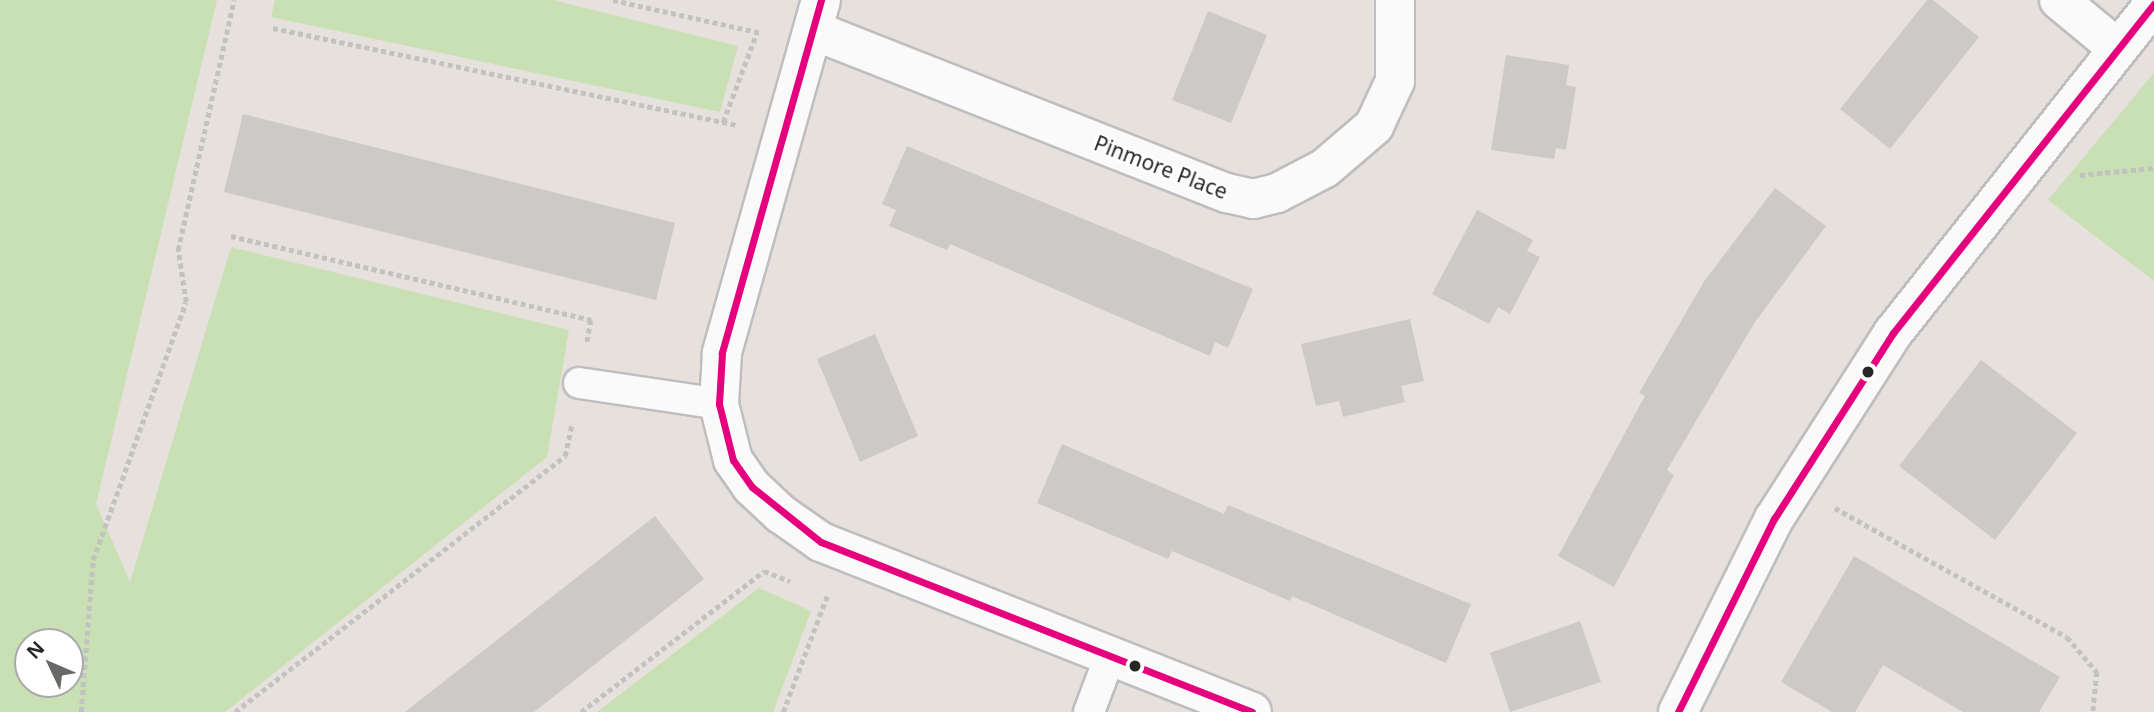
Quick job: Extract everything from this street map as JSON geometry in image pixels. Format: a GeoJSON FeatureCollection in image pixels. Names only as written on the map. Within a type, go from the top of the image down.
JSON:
{"type":"FeatureCollection","features":[{"type":"Feature","properties":{"kind":"street","name":"Pinmore Place"},"geometry":{"type":"LineString","coordinates":[[815,25],[1227,193],[1253,199],[1278,193],[1325,168],[1374,126],[1395,81],[1395,0]]}},
{"type":"Feature","properties":{"kind":"street"},"geometry":{"type":"LineString","coordinates":[[2059,0],[2117,48]]}},
{"type":"Feature","properties":{"kind":"street"},"geometry":{"type":"LineString","coordinates":[[1678,712],[1730,603],[1795,485],[1894,333],[2154,4]]}},
{"type":"Feature","properties":{"kind":"street"},"geometry":{"type":"LineString","coordinates":[[815,25],[722,353],[719,404],[733,460],[752,487],[821,542],[1252,712]]}},
{"type":"Feature","properties":{"kind":"lane"},"geometry":{"type":"LineString","coordinates":[[579,383],[719,404]]}},
{"type":"Feature","properties":{"kind":"lane"},"geometry":{"type":"LineString","coordinates":[[1089,712],[1110,656]]}},
{"type":"Feature","properties":{"kind":"path"},"geometry":{"type":"LineString","coordinates":[[80,712],[93,560],[186,302],[178,250],[234,0]]}},
{"type":"Feature","properties":{"kind":"path"},"geometry":{"type":"LineString","coordinates":[[613,0],[757,32],[815,25]]}},
{"type":"Feature","properties":{"kind":"path"},"geometry":{"type":"LineString","coordinates":[[273,28],[785,135]]}},
{"type":"Feature","properties":{"kind":"path"},"geometry":{"type":"LineString","coordinates":[[723,122],[757,32]]}},
{"type":"Feature","properties":{"kind":"path"},"geometry":{"type":"LineString","coordinates":[[2029,160],[2066,176],[2154,168]]}},
{"type":"Feature","properties":{"kind":"path"},"geometry":{"type":"LineString","coordinates":[[231,236],[591,320],[565,456],[235,712]]}},
{"type":"Feature","properties":{"kind":"path"},"geometry":{"type":"LineString","coordinates":[[1795,485],[2067,637],[2098,672],[2093,712]]}},
{"type":"Feature","properties":{"kind":"path"},"geometry":{"type":"LineString","coordinates":[[581,712],[764,570],[793,582]]}},
{"type":"Feature","properties":{"kind":"path"},"geometry":{"type":"LineString","coordinates":[[783,712],[828,596],[816,591]]}},
{"type":"Feature","properties":{"kind":"green space"},"geometry":{"type":"Polygon","coordinates":[[[0,0],[217,0],[96,504],[130,582],[231,247],[569,330],[547,457],[225,712],[0,712],[0,0]]]}},
{"type":"Feature","properties":{"kind":"green space"},"geometry":{"type":"Polygon","coordinates":[[[275,0],[553,0],[738,46],[720,112],[271,17],[275,0]]]}},
{"type":"Feature","properties":{"kind":"green space"},"geometry":{"type":"Polygon","coordinates":[[[2154,73],[2154,281],[2048,200],[2154,73]]]}},
{"type":"Feature","properties":{"kind":"green space"},"geometry":{"type":"Polygon","coordinates":[[[759,588],[811,611],[773,712],[597,712],[759,588]]]}},
{"type":"Feature","properties":{"kind":"building"},"geometry":{"type":"Polygon","coordinates":[[[1927,0],[1933,0],[1979,37],[1890,149],[1840,109],[1927,0]]]}},
{"type":"Feature","properties":{"kind":"building"},"geometry":{"type":"Polygon","coordinates":[[[1208,11],[1267,35],[1231,123],[1172,100],[1208,11]]]}},
{"type":"Feature","properties":{"kind":"building"},"geometry":{"type":"Polygon","coordinates":[[[1506,55],[1569,65],[1566,85],[1576,87],[1566,150],[1556,148],[1554,159],[1491,150],[1506,55]]]}},
{"type":"Feature","properties":{"kind":"building"},"geometry":{"type":"Polygon","coordinates":[[[243,114],[675,223],[656,300],[224,192],[243,114]]]}},
{"type":"Feature","properties":{"kind":"building"},"geometry":{"type":"Polygon","coordinates":[[[907,146],[1253,289],[1228,348],[1215,342],[1210,356],[950,244],[947,250],[889,226],[896,210],[882,204],[907,146]]]}},
{"type":"Feature","properties":{"kind":"building"},"geometry":{"type":"Polygon","coordinates":[[[1775,188],[1826,226],[1755,322],[1667,470],[1674,475],[1614,587],[1558,556],[1645,396],[1639,393],[1705,280],[1775,188]]]}},
{"type":"Feature","properties":{"kind":"building"},"geometry":{"type":"Polygon","coordinates":[[[1477,210],[1533,240],[1527,251],[1540,257],[1510,314],[1498,307],[1489,324],[1432,294],[1477,210]]]}},
{"type":"Feature","properties":{"kind":"building"},"geometry":{"type":"Polygon","coordinates":[[[1410,319],[1424,381],[1401,386],[1405,402],[1343,417],[1339,401],[1316,406],[1301,344],[1410,319]]]}},
{"type":"Feature","properties":{"kind":"building"},"geometry":{"type":"Polygon","coordinates":[[[875,334],[918,436],[860,462],[817,359],[875,334]]]}},
{"type":"Feature","properties":{"kind":"building"},"geometry":{"type":"Polygon","coordinates":[[[1981,360],[2077,433],[1995,540],[1899,466],[1981,360]]]}},
{"type":"Feature","properties":{"kind":"building"},"geometry":{"type":"Polygon","coordinates":[[[1062,444],[1224,514],[1228,505],[1471,604],[1446,663],[1292,596],[1290,601],[1172,551],[1168,559],[1037,503],[1062,444]]]}},
{"type":"Feature","properties":{"kind":"building"},"geometry":{"type":"Polygon","coordinates":[[[655,516],[704,579],[534,712],[405,712],[655,516]]]}},
{"type":"Feature","properties":{"kind":"building"},"geometry":{"type":"Polygon","coordinates":[[[1854,556],[2060,677],[2039,712],[1963,712],[1883,665],[1855,712],[1832,712],[1781,682],[1854,556]]]}},
{"type":"Feature","properties":{"kind":"building"},"geometry":{"type":"Polygon","coordinates":[[[1580,621],[1601,682],[1510,712],[1490,653],[1580,621]]]}},
{"type":"Feature","properties":{"kind":"transit line"},"geometry":{"type":"LineString","coordinates":[[821,0],[722,353],[719,404],[733,460],[752,487],[821,542],[1252,712]]}},
{"type":"Feature","properties":{"kind":"transit line"},"geometry":{"type":"LineString","coordinates":[[1678,712],[1774,519],[1893,333],[2154,4]]}}]}
